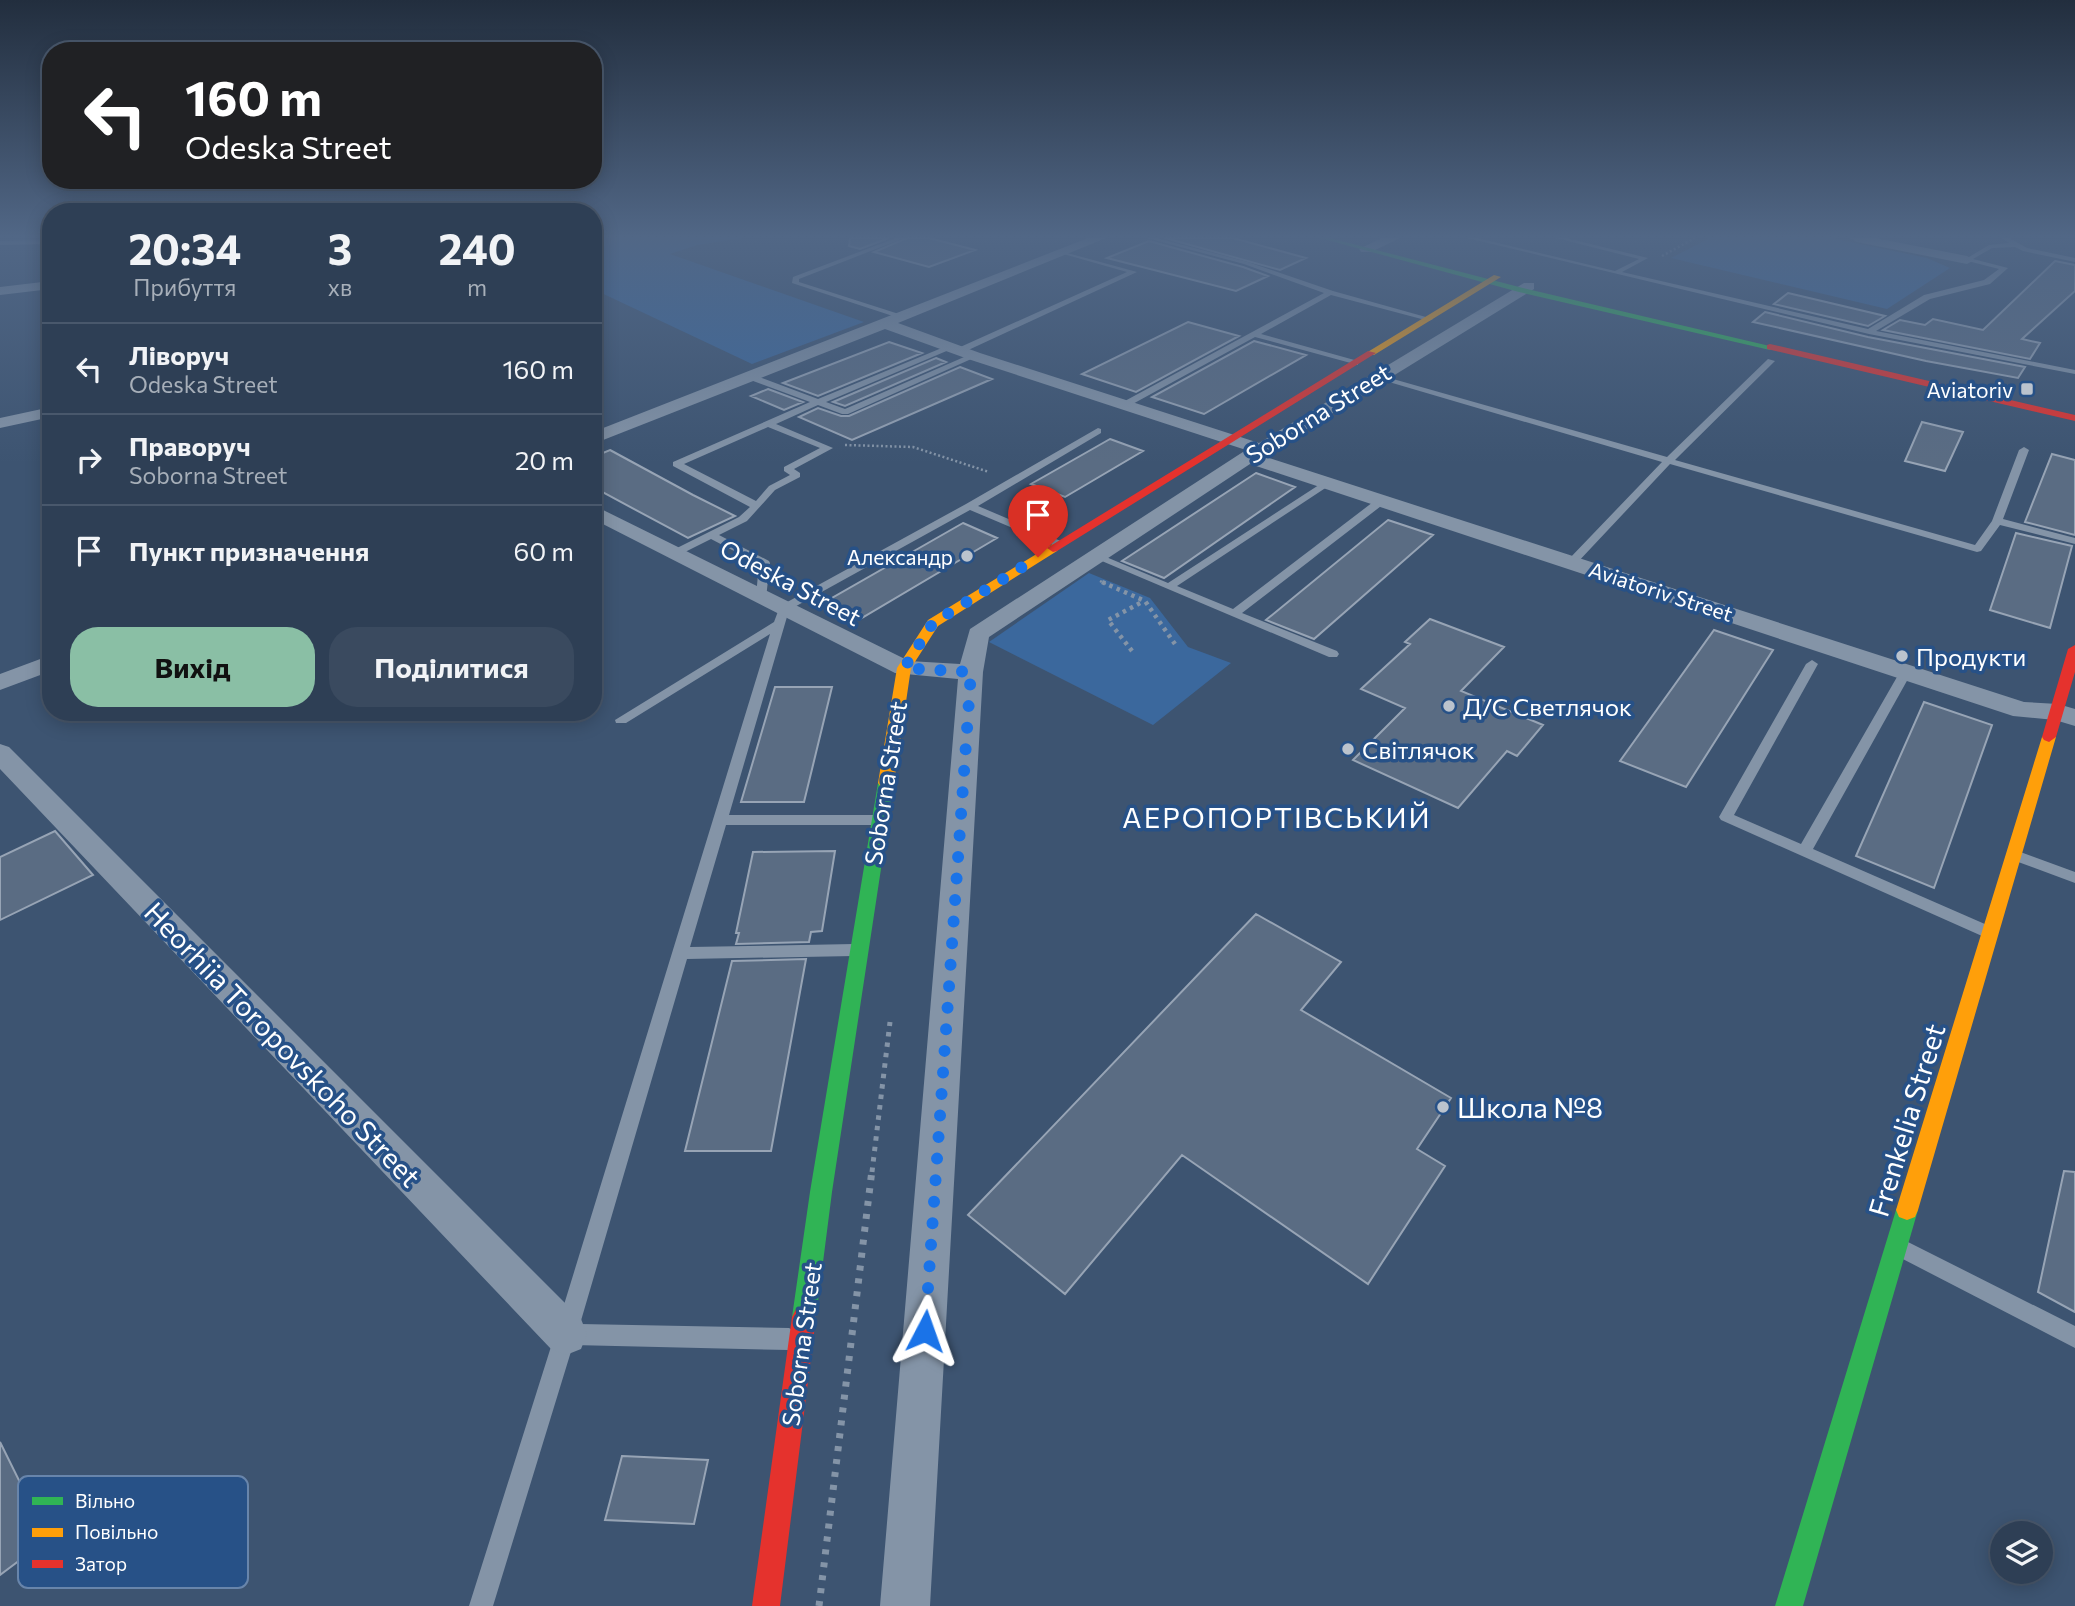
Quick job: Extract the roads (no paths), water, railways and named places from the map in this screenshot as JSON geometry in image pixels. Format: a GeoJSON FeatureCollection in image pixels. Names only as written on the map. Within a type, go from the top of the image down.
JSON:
{"type":"FeatureCollection","features":[{"type":"Feature","properties":{"kind":"main road","name":"Soborna Street"},"geometry":{"type":"LineString","coordinates":[[1366,370],[1429,320],[1445,313]]}},
{"type":"Feature","properties":{"kind":"main road"},"geometry":{"type":"LineString","coordinates":[[1632,313],[2075,418]]}},
{"type":"Feature","properties":{"kind":"main road"},"geometry":{"type":"LineString","coordinates":[[1641,313],[2075,409]]}},
{"type":"Feature","properties":{"kind":"main road","name":"Soborna Street"},"geometry":{"type":"LineString","coordinates":[[766,1606],[821,1192],[904,668],[933,623],[1059,544],[1245,448]]}},
{"type":"Feature","properties":{"kind":"main road","name":"Frenkelia Street"},"geometry":{"type":"LineString","coordinates":[[1789,1606],[1989,932],[2014,855],[2066,715],[2075,649]]}},
{"type":"Feature","properties":{"kind":"street"},"geometry":{"type":"LineString","coordinates":[[602,435],[909,313]]}},
{"type":"Feature","properties":{"kind":"street","name":"Soborna Street"},"geometry":{"type":"LineString","coordinates":[[905,1606],[971,672],[978,634],[1096,567],[1245,448],[1366,370],[1462,313]]}},
{"type":"Feature","properties":{"kind":"street","name":"Aviatoriv Street"},"geometry":{"type":"LineString","coordinates":[[891,320],[962,351],[1126,404],[1381,501],[2022,709],[2066,715]]}},
{"type":"Feature","properties":{"kind":"street"},"geometry":{"type":"LineString","coordinates":[[0,423],[42,414]]}},
{"type":"Feature","properties":{"kind":"street","name":"Odeska Street"},"geometry":{"type":"LineString","coordinates":[[602,515],[762,596],[782,616],[904,668],[971,672]]}},
{"type":"Feature","properties":{"kind":"street"},"geometry":{"type":"LineString","coordinates":[[0,683],[42,666]]}},
{"type":"Feature","properties":{"kind":"street","name":"Heorhiia Toropovskoho Street"},"geometry":{"type":"LineString","coordinates":[[0,753],[566,1334]]}},
{"type":"Feature","properties":{"kind":"lane"},"geometry":{"type":"LineString","coordinates":[[873,313],[891,320]]}},
{"type":"Feature","properties":{"kind":"lane"},"geometry":{"type":"LineString","coordinates":[[748,376],[845,412],[962,351],[1045,313]]}},
{"type":"Feature","properties":{"kind":"lane"},"geometry":{"type":"LineString","coordinates":[[1126,404],[1293,313]]}},
{"type":"Feature","properties":{"kind":"lane"},"geometry":{"type":"LineString","coordinates":[[1403,313],[1429,320]]}},
{"type":"Feature","properties":{"kind":"lane"},"geometry":{"type":"LineString","coordinates":[[1787,313],[1869,332],[2075,372]]}},
{"type":"Feature","properties":{"kind":"lane"},"geometry":{"type":"LineString","coordinates":[[1869,332],[1902,313]]}},
{"type":"Feature","properties":{"kind":"lane"},"geometry":{"type":"LineString","coordinates":[[1254,334],[1366,370],[1977,550],[1997,521],[2024,450]]}},
{"type":"Feature","properties":{"kind":"lane"},"geometry":{"type":"LineString","coordinates":[[757,506],[676,464],[818,402],[962,351]]}},
{"type":"Feature","properties":{"kind":"lane"},"geometry":{"type":"LineString","coordinates":[[1572,562],[1669,460],[1771,361]]}},
{"type":"Feature","properties":{"kind":"lane"},"geometry":{"type":"LineString","coordinates":[[677,552],[743,519],[772,488],[797,475],[787,469],[828,448],[768,424]]}},
{"type":"Feature","properties":{"kind":"lane"},"geometry":{"type":"LineString","coordinates":[[621,720],[782,616],[1098,431]]}},
{"type":"Feature","properties":{"kind":"lane"},"geometry":{"type":"LineString","coordinates":[[1169,587],[1328,483]]}},
{"type":"Feature","properties":{"kind":"lane"},"geometry":{"type":"LineString","coordinates":[[1234,614],[1381,501]]}},
{"type":"Feature","properties":{"kind":"lane"},"geometry":{"type":"LineString","coordinates":[[970,506],[1059,544]]}},
{"type":"Feature","properties":{"kind":"lane"},"geometry":{"type":"LineString","coordinates":[[1997,521],[2075,541]]}},
{"type":"Feature","properties":{"kind":"lane"},"geometry":{"type":"LineString","coordinates":[[711,535],[765,563],[762,596]]}},
{"type":"Feature","properties":{"kind":"lane"},"geometry":{"type":"LineString","coordinates":[[1096,567],[1169,587],[1333,654]]}},
{"type":"Feature","properties":{"kind":"lane"},"geometry":{"type":"LineString","coordinates":[[481,1606],[566,1334],[782,616]]}},
{"type":"Feature","properties":{"kind":"lane"},"geometry":{"type":"LineString","coordinates":[[1812,664],[1726,817],[1989,932]]}},
{"type":"Feature","properties":{"kind":"lane"},"geometry":{"type":"LineString","coordinates":[[1804,851],[1907,670]]}},
{"type":"Feature","properties":{"kind":"lane"},"geometry":{"type":"LineString","coordinates":[[721,820],[880,820]]}},
{"type":"Feature","properties":{"kind":"lane"},"geometry":{"type":"LineString","coordinates":[[2014,855],[2075,877]]}},
{"type":"Feature","properties":{"kind":"lane"},"geometry":{"type":"LineString","coordinates":[[681,953],[859,950]]}},
{"type":"Feature","properties":{"kind":"lane"},"geometry":{"type":"LineString","coordinates":[[1896,1245],[2075,1337]]}},
{"type":"Feature","properties":{"kind":"lane"},"geometry":{"type":"LineString","coordinates":[[566,1334],[801,1339]]}},
{"type":"Feature","properties":{"kind":"place","name":"Aviatoriv"},"geometry":{"type":"Point","coordinates":[2027,389]}},
{"type":"Feature","properties":{"kind":"place","name":"Александр"},"geometry":{"type":"Point","coordinates":[967,556]}},
{"type":"Feature","properties":{"kind":"place","name":"Продукти"},"geometry":{"type":"Point","coordinates":[1902,656]}},
{"type":"Feature","properties":{"kind":"place","name":"Д/С Светлячок"},"geometry":{"type":"Point","coordinates":[1449,706]}},
{"type":"Feature","properties":{"kind":"place","name":"Світлячок"},"geometry":{"type":"Point","coordinates":[1348,749]}},
{"type":"Feature","properties":{"kind":"place","name":"Школа №8"},"geometry":{"type":"Point","coordinates":[1443,1107]}},
{"type":"Feature","properties":{"kind":"district","name":"АЕРОПОРТІВСЬКИЙ"},"geometry":{"type":"Point","coordinates":[1277,817]}}]}
